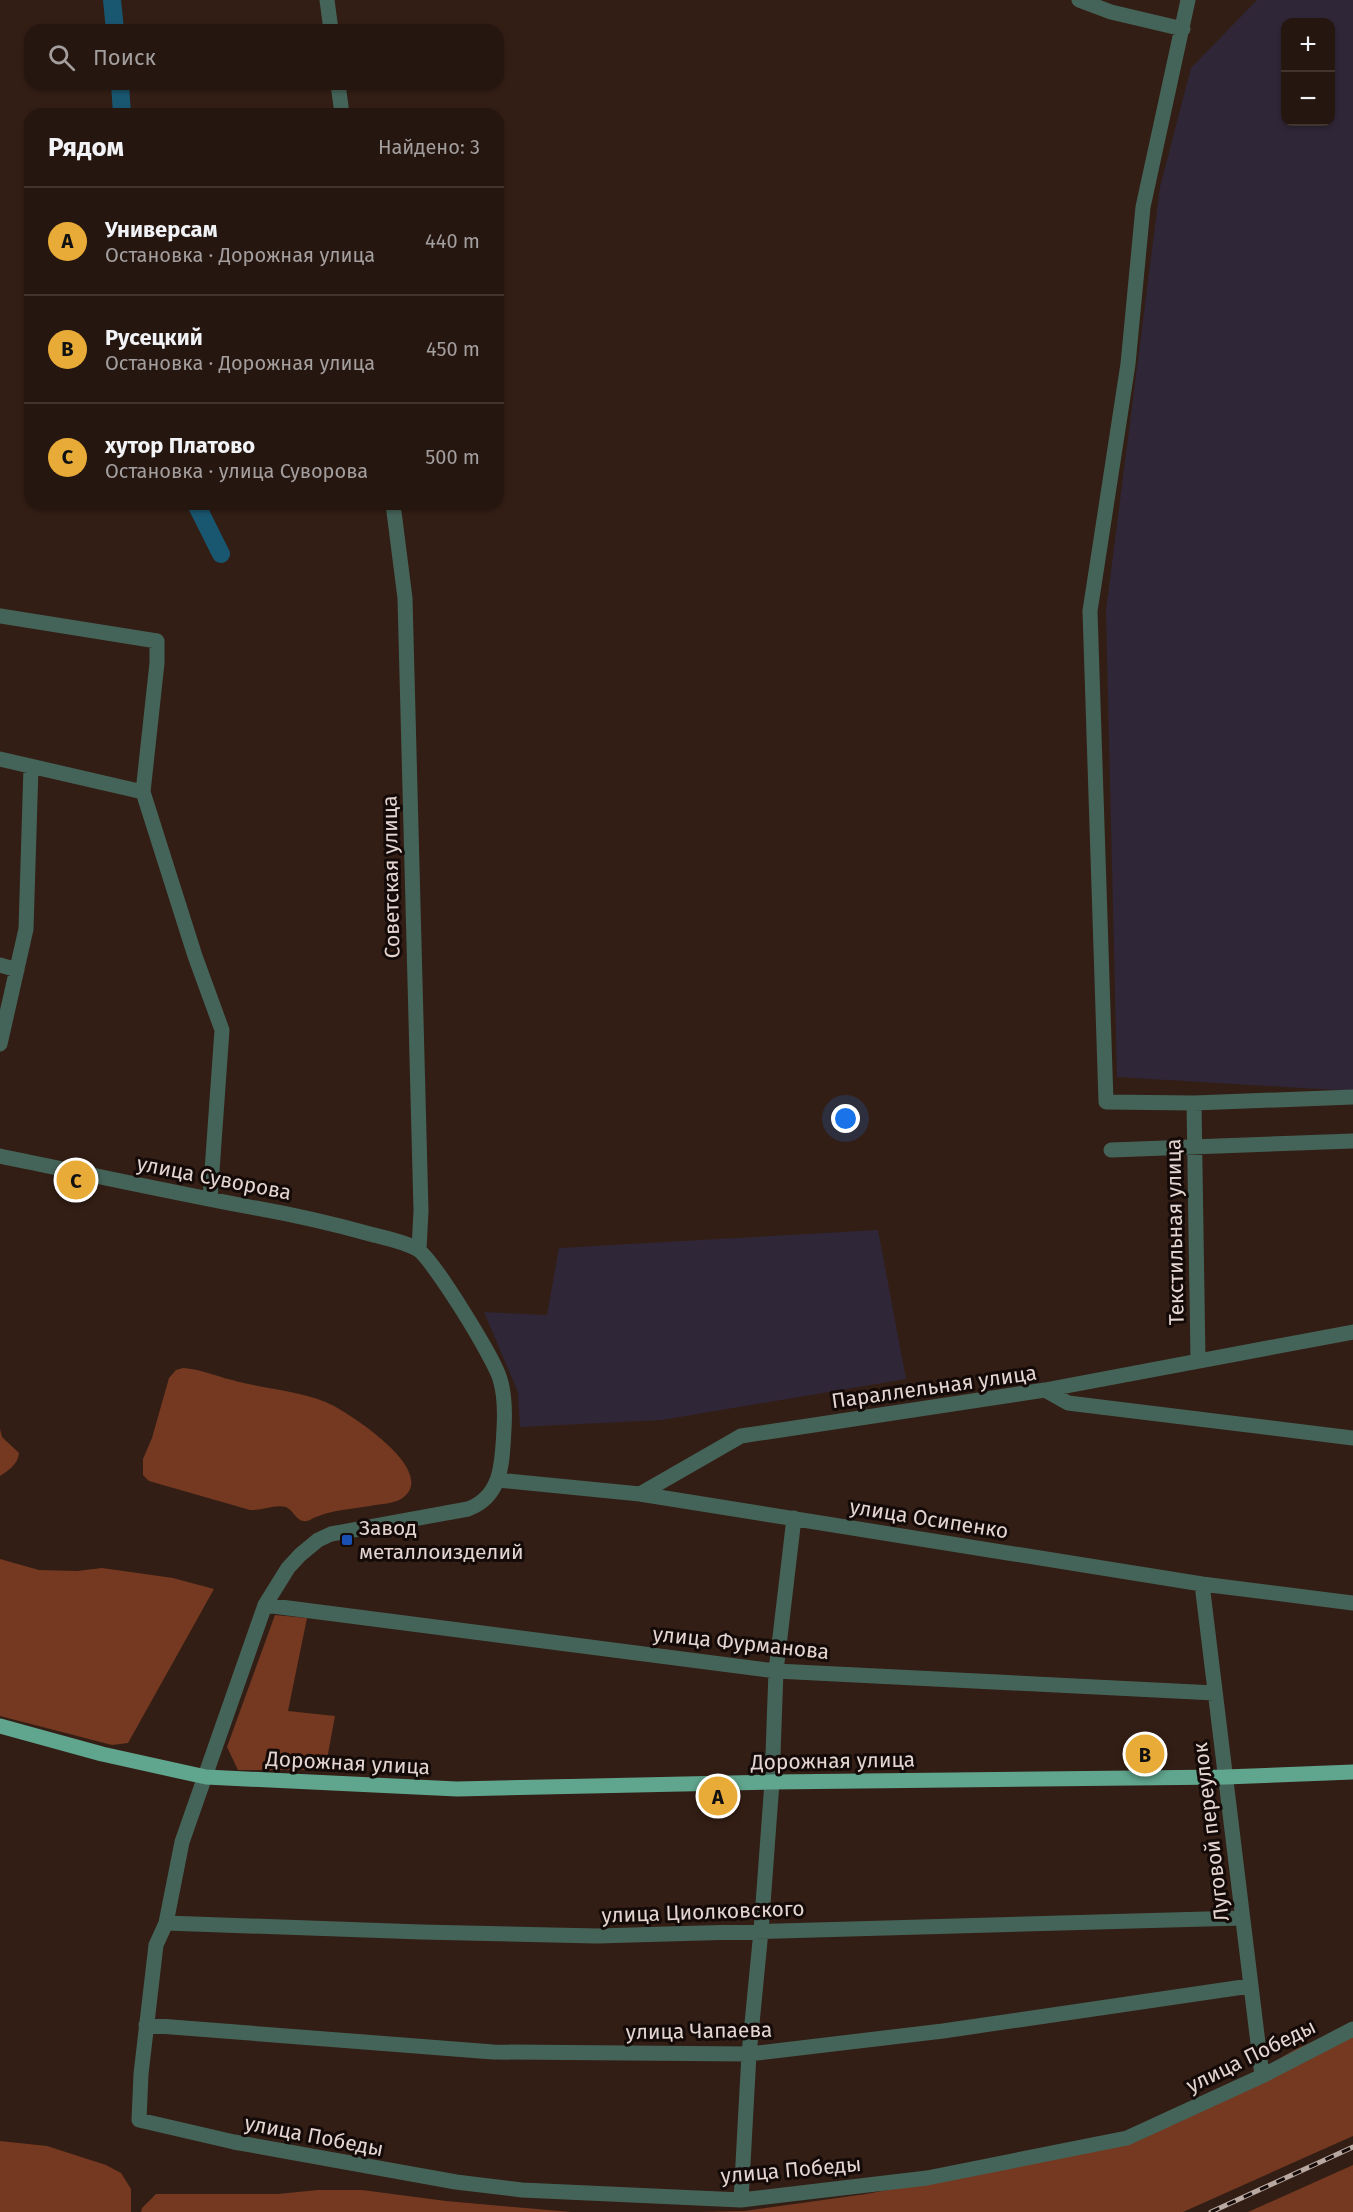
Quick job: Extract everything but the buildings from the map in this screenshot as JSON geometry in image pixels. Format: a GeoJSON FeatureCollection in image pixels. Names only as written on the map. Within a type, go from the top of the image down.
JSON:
{"type":"FeatureCollection","features":[{"type":"Feature","properties":{"kind":"main road","name":"Дорожная улица"},"geometry":{"type":"LineString","coordinates":[[0,1726],[102,1754],[206,1777],[457,1789],[772,1782],[1225,1777],[1353,1772]]}},
{"type":"Feature","properties":{"kind":"street"},"geometry":{"type":"LineString","coordinates":[[327,0],[330,24]]}},
{"type":"Feature","properties":{"kind":"street"},"geometry":{"type":"LineString","coordinates":[[1079,0],[1111,12],[1183,29]]}},
{"type":"Feature","properties":{"kind":"street"},"geometry":{"type":"LineString","coordinates":[[1188,0],[1143,207],[1128,364],[1090,611],[1106,1102],[1194,1103],[1353,1097]]}},
{"type":"Feature","properties":{"kind":"street"},"geometry":{"type":"LineString","coordinates":[[339,90],[341,108]]}},
{"type":"Feature","properties":{"kind":"street","name":"Советская улица"},"geometry":{"type":"LineString","coordinates":[[394,510],[405,598],[421,1211],[418,1249]]}},
{"type":"Feature","properties":{"kind":"street"},"geometry":{"type":"LineString","coordinates":[[0,616],[157,641],[157,663],[143,792],[195,956],[222,1030],[210,1199]]}},
{"type":"Feature","properties":{"kind":"street"},"geometry":{"type":"LineString","coordinates":[[0,759],[143,792]]}},
{"type":"Feature","properties":{"kind":"street"},"geometry":{"type":"LineString","coordinates":[[0,1044],[26,929],[31,767]]}},
{"type":"Feature","properties":{"kind":"street"},"geometry":{"type":"LineString","coordinates":[[0,965],[17,970]]}},
{"type":"Feature","properties":{"kind":"street","name":"Текстильная улица"},"geometry":{"type":"LineString","coordinates":[[1194,1103],[1198,1360]]}},
{"type":"Feature","properties":{"kind":"street"},"geometry":{"type":"LineString","coordinates":[[1111,1150],[1353,1141]]}},
{"type":"Feature","properties":{"kind":"street","name":"улица Суворова"},"geometry":{"type":"LineString","coordinates":[[0,1156],[348,1228],[418,1249]]}},
{"type":"Feature","properties":{"kind":"street"},"geometry":{"type":"LineString","coordinates":[[146,2025],[156,1945],[166,1923],[182,1842],[266,1605],[288,1568],[318,1539],[332,1534],[479,1505],[488,1497],[498,1480],[504,1419],[500,1379],[482,1343],[455,1299],[418,1249]]}},
{"type":"Feature","properties":{"kind":"street"},"geometry":{"type":"LineString","coordinates":[[1045,1390],[1353,1332]]}},
{"type":"Feature","properties":{"kind":"street","name":"Параллельная улица"},"geometry":{"type":"LineString","coordinates":[[640,1494],[741,1436],[1045,1390],[1068,1403],[1353,1438]]}},
{"type":"Feature","properties":{"kind":"street","name":"улица Осипенко"},"geometry":{"type":"LineString","coordinates":[[498,1480],[640,1494],[1202,1584],[1353,1603]]}},
{"type":"Feature","properties":{"kind":"street"},"geometry":{"type":"LineString","coordinates":[[741,2200],[749,2054],[772,1782],[776,1671],[794,1518]]}},
{"type":"Feature","properties":{"kind":"street","name":"Луговой переулок"},"geometry":{"type":"LineString","coordinates":[[1202,1584],[1262,2076]]}},
{"type":"Feature","properties":{"kind":"street","name":"улица Фурманова"},"geometry":{"type":"LineString","coordinates":[[266,1605],[776,1671],[1215,1693]]}},
{"type":"Feature","properties":{"kind":"street","name":"улица Циолковского"},"geometry":{"type":"LineString","coordinates":[[166,1923],[585,1936],[1242,1917]]}},
{"type":"Feature","properties":{"kind":"street","name":"улица Чапаева"},"geometry":{"type":"LineString","coordinates":[[146,2025],[493,2052],[749,2054],[943,2031],[1250,1986]]}},
{"type":"Feature","properties":{"kind":"street","name":"улица Победы"},"geometry":{"type":"LineString","coordinates":[[146,2025],[139,2120],[234,2142],[456,2182],[522,2190],[741,2200],[927,2178],[1127,2138],[1262,2076],[1353,2029]]}},
{"type":"Feature","properties":{"kind":"shaded area"},"geometry":{"type":"Polygon","coordinates":[[[1257,0],[1353,0],[1353,1091],[1117,1077],[1106,611],[1160,187],[1191,68],[1257,0]]]}},
{"type":"Feature","properties":{"kind":"shaded area"},"geometry":{"type":"Polygon","coordinates":[[[878,1230],[906,1379],[662,1420],[520,1427],[518,1392],[484,1312],[547,1315],[559,1248],[878,1230]]]}},
{"type":"Feature","properties":{"kind":"shaded area"},"geometry":{"type":"Polygon","coordinates":[[[183,1368],[310,1397],[334,1406],[375,1433],[403,1461],[410,1475],[410,1488],[401,1499],[394,1502],[335,1511],[305,1521],[298,1519],[286,1507],[250,1510],[149,1481],[143,1475],[143,1459],[152,1438],[169,1378],[176,1370],[183,1368]]]}},
{"type":"Feature","properties":{"kind":"shaded area"},"geometry":{"type":"Polygon","coordinates":[[[0,1429],[2,1437],[19,1453],[15,1464],[0,1476],[0,1429]]]}},
{"type":"Feature","properties":{"kind":"shaded area"},"geometry":{"type":"Polygon","coordinates":[[[0,1559],[39,1570],[77,1571],[102,1568],[173,1578],[214,1589],[128,1743],[112,1745],[0,1716],[0,1559]]]}},
{"type":"Feature","properties":{"kind":"shaded area"},"geometry":{"type":"Polygon","coordinates":[[[275,1615],[307,1618],[288,1711],[335,1716],[325,1770],[238,1770],[227,1747],[275,1615]]]}},
{"type":"Feature","properties":{"kind":"shaded area"},"geometry":{"type":"Polygon","coordinates":[[[1353,2024],[1353,2136],[1183,2212],[698,2212],[744,2211],[866,2194],[999,2169],[1152,2134],[1296,2049],[1353,2024]]]}},
{"type":"Feature","properties":{"kind":"shaded area"},"geometry":{"type":"Polygon","coordinates":[[[0,2141],[47,2146],[106,2165],[121,2173],[131,2189],[131,2212],[0,2212],[0,2141]]]}},
{"type":"Feature","properties":{"kind":"shaded area"},"geometry":{"type":"Polygon","coordinates":[[[1353,2165],[1353,2212],[1248,2212],[1353,2165]]]}},
{"type":"Feature","properties":{"kind":"shaded area"},"geometry":{"type":"Polygon","coordinates":[[[318,2190],[362,2190],[446,2201],[571,2212],[141,2212],[156,2194],[278,2194],[318,2190]]]}},
{"type":"Feature","properties":{"kind":"waterway"},"geometry":{"type":"LineString","coordinates":[[112,0],[114,24]]}},
{"type":"Feature","properties":{"kind":"waterway"},"geometry":{"type":"LineString","coordinates":[[120,90],[122,108]]}},
{"type":"Feature","properties":{"kind":"waterway"},"geometry":{"type":"LineString","coordinates":[[199,510],[221,554]]}},
{"type":"Feature","properties":{"kind":"railway"},"geometry":{"type":"LineString","coordinates":[[1211,2212],[1353,2147]]}},
{"type":"Feature","properties":{"kind":"place","name":"хутор Платово"},"geometry":{"type":"Point","coordinates":[76,1180]}},
{"type":"Feature","properties":{"kind":"place","name":"Завод металлоизделий"},"geometry":{"type":"Point","coordinates":[347,1540]}},
{"type":"Feature","properties":{"kind":"place","name":"Русецкий"},"geometry":{"type":"Point","coordinates":[1145,1754]}},
{"type":"Feature","properties":{"kind":"place","name":"Универсам"},"geometry":{"type":"Point","coordinates":[718,1796]}}]}
